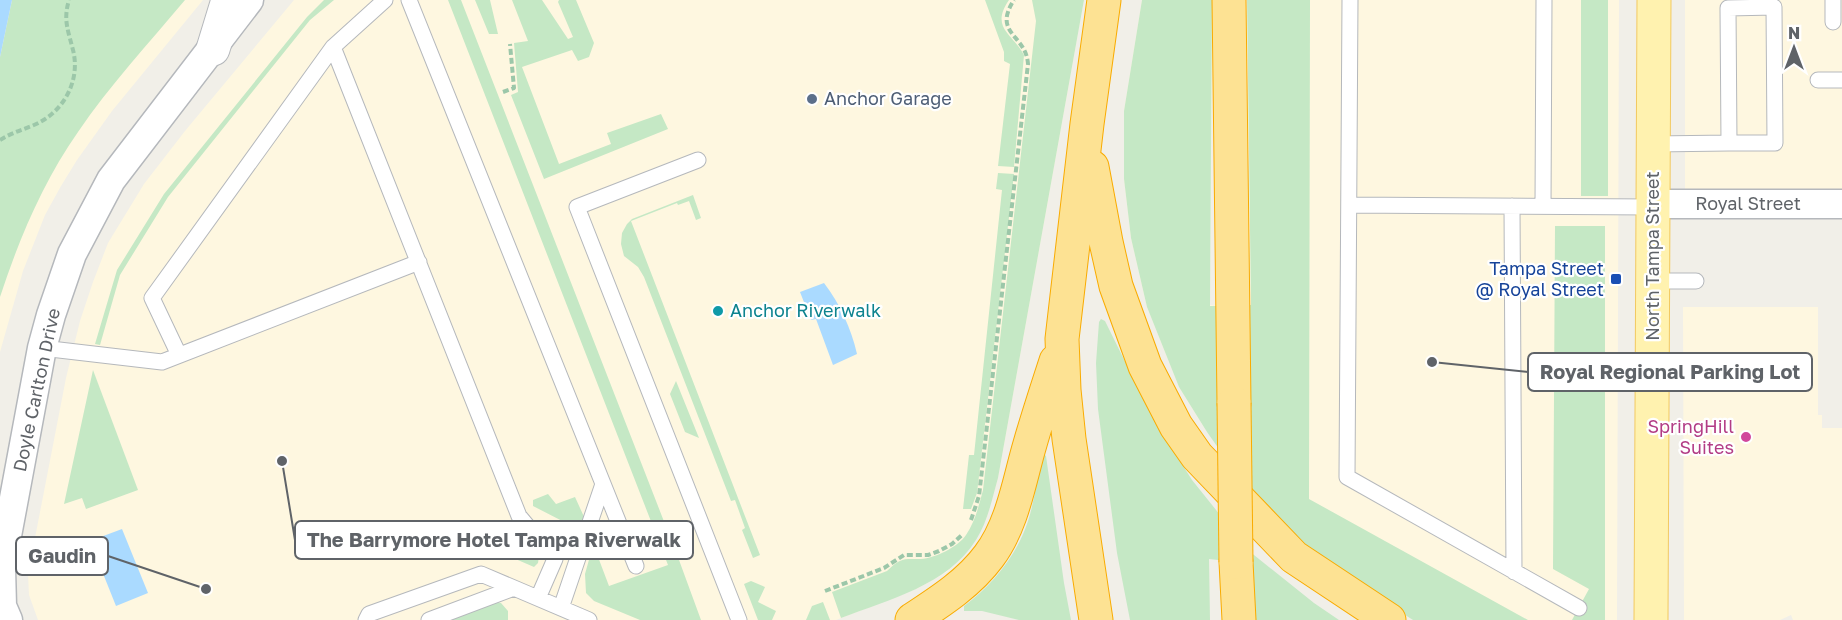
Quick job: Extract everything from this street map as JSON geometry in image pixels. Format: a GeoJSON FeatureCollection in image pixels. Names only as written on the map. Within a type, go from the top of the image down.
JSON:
{"type":"FeatureCollection","features":[{"type":"Feature","properties":{"kind":"highway"},"geometry":{"type":"LineString","coordinates":[[1096,620],[1069,439],[1062,339],[1104,0]]}},
{"type":"Feature","properties":{"kind":"highway"},"geometry":{"type":"LineString","coordinates":[[1229,0],[1236,562],[1239,620]]}},
{"type":"Feature","properties":{"kind":"highway"},"geometry":{"type":"LineString","coordinates":[[1087,124],[1094,184],[1116,286],[1145,366],[1176,426],[1197,456],[1294,557],[1389,620]]}},
{"type":"Feature","properties":{"kind":"highway"},"geometry":{"type":"LineString","coordinates":[[912,620],[943,600],[969,579],[990,554],[1001,535],[1019,485],[1062,339]]}},
{"type":"Feature","properties":{"kind":"main road","name":"North Tampa Street"},"geometry":{"type":"LineString","coordinates":[[1652,620],[1654,0]]}},
{"type":"Feature","properties":{"kind":"street"},"geometry":{"type":"LineString","coordinates":[[213,49],[228,0]]}},
{"type":"Feature","properties":{"kind":"street","name":"Doyle Carlton Drive"},"geometry":{"type":"LineString","coordinates":[[8,620],[2,606],[1,568],[42,348],[72,254],[111,180],[249,0]]}},
{"type":"Feature","properties":{"kind":"street","name":"Royal Street"},"geometry":{"type":"LineString","coordinates":[[1653,206],[1842,204]]}},
{"type":"Feature","properties":{"kind":"lane"},"geometry":{"type":"LineString","coordinates":[[179,355],[152,298],[333,47],[385,0]]}},
{"type":"Feature","properties":{"kind":"lane"},"geometry":{"type":"LineString","coordinates":[[410,0],[636,566]]}},
{"type":"Feature","properties":{"kind":"lane"},"geometry":{"type":"LineString","coordinates":[[1350,0],[1347,477],[1579,608]]}},
{"type":"Feature","properties":{"kind":"lane"},"geometry":{"type":"LineString","coordinates":[[1543,206],[1544,0]]}},
{"type":"Feature","properties":{"kind":"lane"},"geometry":{"type":"LineString","coordinates":[[1833,0],[1833,22]]}},
{"type":"Feature","properties":{"kind":"lane"},"geometry":{"type":"LineString","coordinates":[[1654,144],[1776,143],[1774,8],[1728,8],[1730,143]]}},
{"type":"Feature","properties":{"kind":"lane"},"geometry":{"type":"LineString","coordinates":[[333,47],[519,516],[555,559],[538,598]]}},
{"type":"Feature","properties":{"kind":"lane"},"geometry":{"type":"LineString","coordinates":[[1818,80],[1842,80]]}},
{"type":"Feature","properties":{"kind":"lane"},"geometry":{"type":"LineString","coordinates":[[698,160],[577,207],[740,620]]}},
{"type":"Feature","properties":{"kind":"lane"},"geometry":{"type":"LineString","coordinates":[[1349,205],[1653,206]]}},
{"type":"Feature","properties":{"kind":"lane"},"geometry":{"type":"LineString","coordinates":[[1512,206],[1514,572]]}},
{"type":"Feature","properties":{"kind":"lane"},"geometry":{"type":"LineString","coordinates":[[42,348],[162,362],[419,262]]}},
{"type":"Feature","properties":{"kind":"lane"},"geometry":{"type":"LineString","coordinates":[[1653,281],[1696,281]]}},
{"type":"Feature","properties":{"kind":"lane"},"geometry":{"type":"LineString","coordinates":[[561,608],[603,484]]}},
{"type":"Feature","properties":{"kind":"lane"},"geometry":{"type":"LineString","coordinates":[[366,620],[369,614],[482,574],[588,620]]}},
{"type":"Feature","properties":{"kind":"lane"},"geometry":{"type":"LineString","coordinates":[[429,620],[514,588]]}},
{"type":"Feature","properties":{"kind":"path"},"geometry":{"type":"LineString","coordinates":[[0,140],[20,129],[35,125],[56,111],[68,94],[75,63],[65,19],[69,0]]}},
{"type":"Feature","properties":{"kind":"path"},"geometry":{"type":"LineString","coordinates":[[825,591],[884,568],[904,555],[928,555],[952,544],[963,534],[979,496],[1028,64],[1027,52],[1005,22],[1006,12],[1014,0]]}},
{"type":"Feature","properties":{"kind":"path"},"geometry":{"type":"LineString","coordinates":[[503,92],[514,88],[510,44]]}},
{"type":"Feature","properties":{"kind":"shaded area"},"geometry":{"type":"Polygon","coordinates":[[[12,0],[203,0],[112,111],[61,186],[45,215],[23,271],[0,352],[0,57],[12,0]]]}},
{"type":"Feature","properties":{"kind":"shaded area"},"geometry":{"type":"Polygon","coordinates":[[[294,0],[1084,0],[998,478],[987,517],[976,540],[947,572],[918,588],[836,620],[38,620],[29,595],[28,574],[66,378],[80,321],[108,243],[144,184],[294,0]]]}},
{"type":"Feature","properties":{"kind":"shaded area"},"geometry":{"type":"Polygon","coordinates":[[[1142,0],[1212,0],[1210,305],[1250,306],[1247,0],[1619,0],[1617,620],[1413,620],[1207,432],[1179,387],[1147,307],[1131,238],[1124,179],[1124,111],[1142,0]]]}},
{"type":"Feature","properties":{"kind":"shaded area"},"geometry":{"type":"Polygon","coordinates":[[[1685,0],[1842,0],[1842,191],[1685,191],[1685,0]]]}},
{"type":"Feature","properties":{"kind":"shaded area"},"geometry":{"type":"Polygon","coordinates":[[[1683,307],[1818,307],[1818,415],[1822,415],[1822,428],[1842,428],[1842,620],[1793,620],[1791,615],[1780,620],[1684,620],[1683,307]]]}},
{"type":"Feature","properties":{"kind":"green space"},"geometry":{"type":"Polygon","coordinates":[[[12,0],[185,0],[130,64],[65,151],[33,212],[0,297],[0,57],[12,0]]]}},
{"type":"Feature","properties":{"kind":"green space"},"geometry":{"type":"Polygon","coordinates":[[[324,0],[334,0],[310,20],[168,197],[120,275],[100,345],[95,344],[117,270],[164,194],[307,17],[324,0]]]}},
{"type":"Feature","properties":{"kind":"green space"},"geometry":{"type":"Polygon","coordinates":[[[448,0],[461,0],[701,620],[640,620],[594,601],[586,593],[585,574],[592,549],[595,549],[609,586],[668,565],[448,0]]]}},
{"type":"Feature","properties":{"kind":"green space"},"geometry":{"type":"Polygon","coordinates":[[[475,0],[490,0],[498,34],[489,34],[475,0]]]}},
{"type":"Feature","properties":{"kind":"green space"},"geometry":{"type":"Polygon","coordinates":[[[512,0],[542,0],[568,39],[573,37],[558,2],[559,0],[576,0],[594,43],[589,57],[578,61],[572,50],[522,67],[559,164],[611,144],[607,133],[661,114],[668,129],[544,179],[511,95],[518,92],[514,43],[528,41],[512,0]]]}},
{"type":"Feature","properties":{"kind":"green space"},"geometry":{"type":"Polygon","coordinates":[[[985,0],[1009,0],[1004,10],[1002,24],[1024,55],[1014,167],[998,166],[1010,64],[1004,61],[1004,52],[985,0]]]}},
{"type":"Feature","properties":{"kind":"green space"},"geometry":{"type":"Polygon","coordinates":[[[1032,0],[1084,0],[998,478],[989,510],[976,540],[950,569],[916,589],[841,618],[832,592],[887,571],[903,560],[927,558],[952,548],[966,535],[978,507],[983,490],[1036,21],[1032,0]]]}},
{"type":"Feature","properties":{"kind":"green space"},"geometry":{"type":"Polygon","coordinates":[[[1142,0],[1212,0],[1210,306],[1251,305],[1247,0],[1310,0],[1309,499],[1528,620],[1413,620],[1327,565],[1252,496],[1207,432],[1179,387],[1147,307],[1131,238],[1124,179],[1124,111],[1142,0]]]}},
{"type":"Feature","properties":{"kind":"green space"},"geometry":{"type":"Polygon","coordinates":[[[1581,0],[1608,0],[1608,196],[1581,196],[1581,0]]]}},
{"type":"Feature","properties":{"kind":"green space"},"geometry":{"type":"Polygon","coordinates":[[[998,173],[1014,174],[977,493],[971,509],[963,509],[969,455],[974,455],[1002,190],[996,189],[998,173]]]}},
{"type":"Feature","properties":{"kind":"green space"},"geometry":{"type":"Polygon","coordinates":[[[693,195],[701,218],[696,220],[689,201],[678,205],[677,203],[631,221],[760,555],[753,558],[742,530],[745,528],[735,500],[731,501],[644,277],[638,267],[624,256],[621,244],[622,233],[632,219],[693,195]]]}},
{"type":"Feature","properties":{"kind":"green space"},"geometry":{"type":"Polygon","coordinates":[[[1555,226],[1605,226],[1605,620],[1572,620],[1589,589],[1553,569],[1555,226]]]}},
{"type":"Feature","properties":{"kind":"green space"},"geometry":{"type":"Polygon","coordinates":[[[1101,319],[1105,321],[1154,420],[1192,480],[1249,551],[1339,620],[1255,620],[1236,562],[1209,559],[1210,620],[1130,620],[1117,553],[1098,409],[1096,363],[1101,319]]]}},
{"type":"Feature","properties":{"kind":"green space"},"geometry":{"type":"Polygon","coordinates":[[[93,370],[138,490],[86,509],[82,498],[64,504],[93,370]]]}},
{"type":"Feature","properties":{"kind":"green space"},"geometry":{"type":"Polygon","coordinates":[[[676,381],[699,438],[685,432],[670,394],[676,381]]]}},
{"type":"Feature","properties":{"kind":"green space"},"geometry":{"type":"Polygon","coordinates":[[[1043,453],[1046,456],[1071,620],[1019,620],[982,611],[964,611],[964,606],[985,589],[1003,568],[1023,534],[1034,497],[1043,453]]]}},
{"type":"Feature","properties":{"kind":"green space"},"geometry":{"type":"Polygon","coordinates":[[[548,494],[556,504],[575,497],[585,519],[572,554],[564,556],[552,538],[564,548],[572,526],[533,506],[533,500],[548,494]]]}},
{"type":"Feature","properties":{"kind":"green space"},"geometry":{"type":"Polygon","coordinates":[[[501,531],[535,548],[539,556],[538,563],[534,567],[485,546],[481,539],[501,531]]]}},
{"type":"Feature","properties":{"kind":"green space"},"geometry":{"type":"Polygon","coordinates":[[[751,581],[765,587],[758,602],[776,611],[772,620],[758,620],[744,584],[751,581]]]}},
{"type":"Feature","properties":{"kind":"green space"},"geometry":{"type":"Polygon","coordinates":[[[497,602],[508,611],[508,620],[447,620],[497,602]]]}},
{"type":"Feature","properties":{"kind":"green space"},"geometry":{"type":"Polygon","coordinates":[[[823,602],[830,620],[806,620],[812,606],[823,602]]]}},
{"type":"Feature","properties":{"kind":"water"},"geometry":{"type":"Polygon","coordinates":[[[0,0],[12,0],[0,57],[0,0]]]}},
{"type":"Feature","properties":{"kind":"water"},"geometry":{"type":"Polygon","coordinates":[[[824,283],[844,317],[857,354],[833,365],[816,319],[811,320],[800,292],[824,283]]]}},
{"type":"Feature","properties":{"kind":"water"},"geometry":{"type":"Polygon","coordinates":[[[122,529],[148,593],[116,606],[90,541],[122,529]]]}},
{"type":"Feature","properties":{"kind":"place","name":"Anchor Garage"},"geometry":{"type":"Point","coordinates":[812,99]}},
{"type":"Feature","properties":{"kind":"place","name":"Tampa Street @ Royal Street"},"geometry":{"type":"Point","coordinates":[1616,279]}},
{"type":"Feature","properties":{"kind":"place","name":"Anchor Riverwalk"},"geometry":{"type":"Point","coordinates":[718,311]}},
{"type":"Feature","properties":{"kind":"place","name":"Royal Regional Parking Lot"},"geometry":{"type":"Point","coordinates":[1432,362]}},
{"type":"Feature","properties":{"kind":"place","name":"SpringHill Suites"},"geometry":{"type":"Point","coordinates":[1746,437]}},
{"type":"Feature","properties":{"kind":"place","name":"The Barrymore Hotel Tampa Riverwalk"},"geometry":{"type":"Point","coordinates":[282,461]}},
{"type":"Feature","properties":{"kind":"place","name":"Gaudin"},"geometry":{"type":"Point","coordinates":[206,589]}}]}
